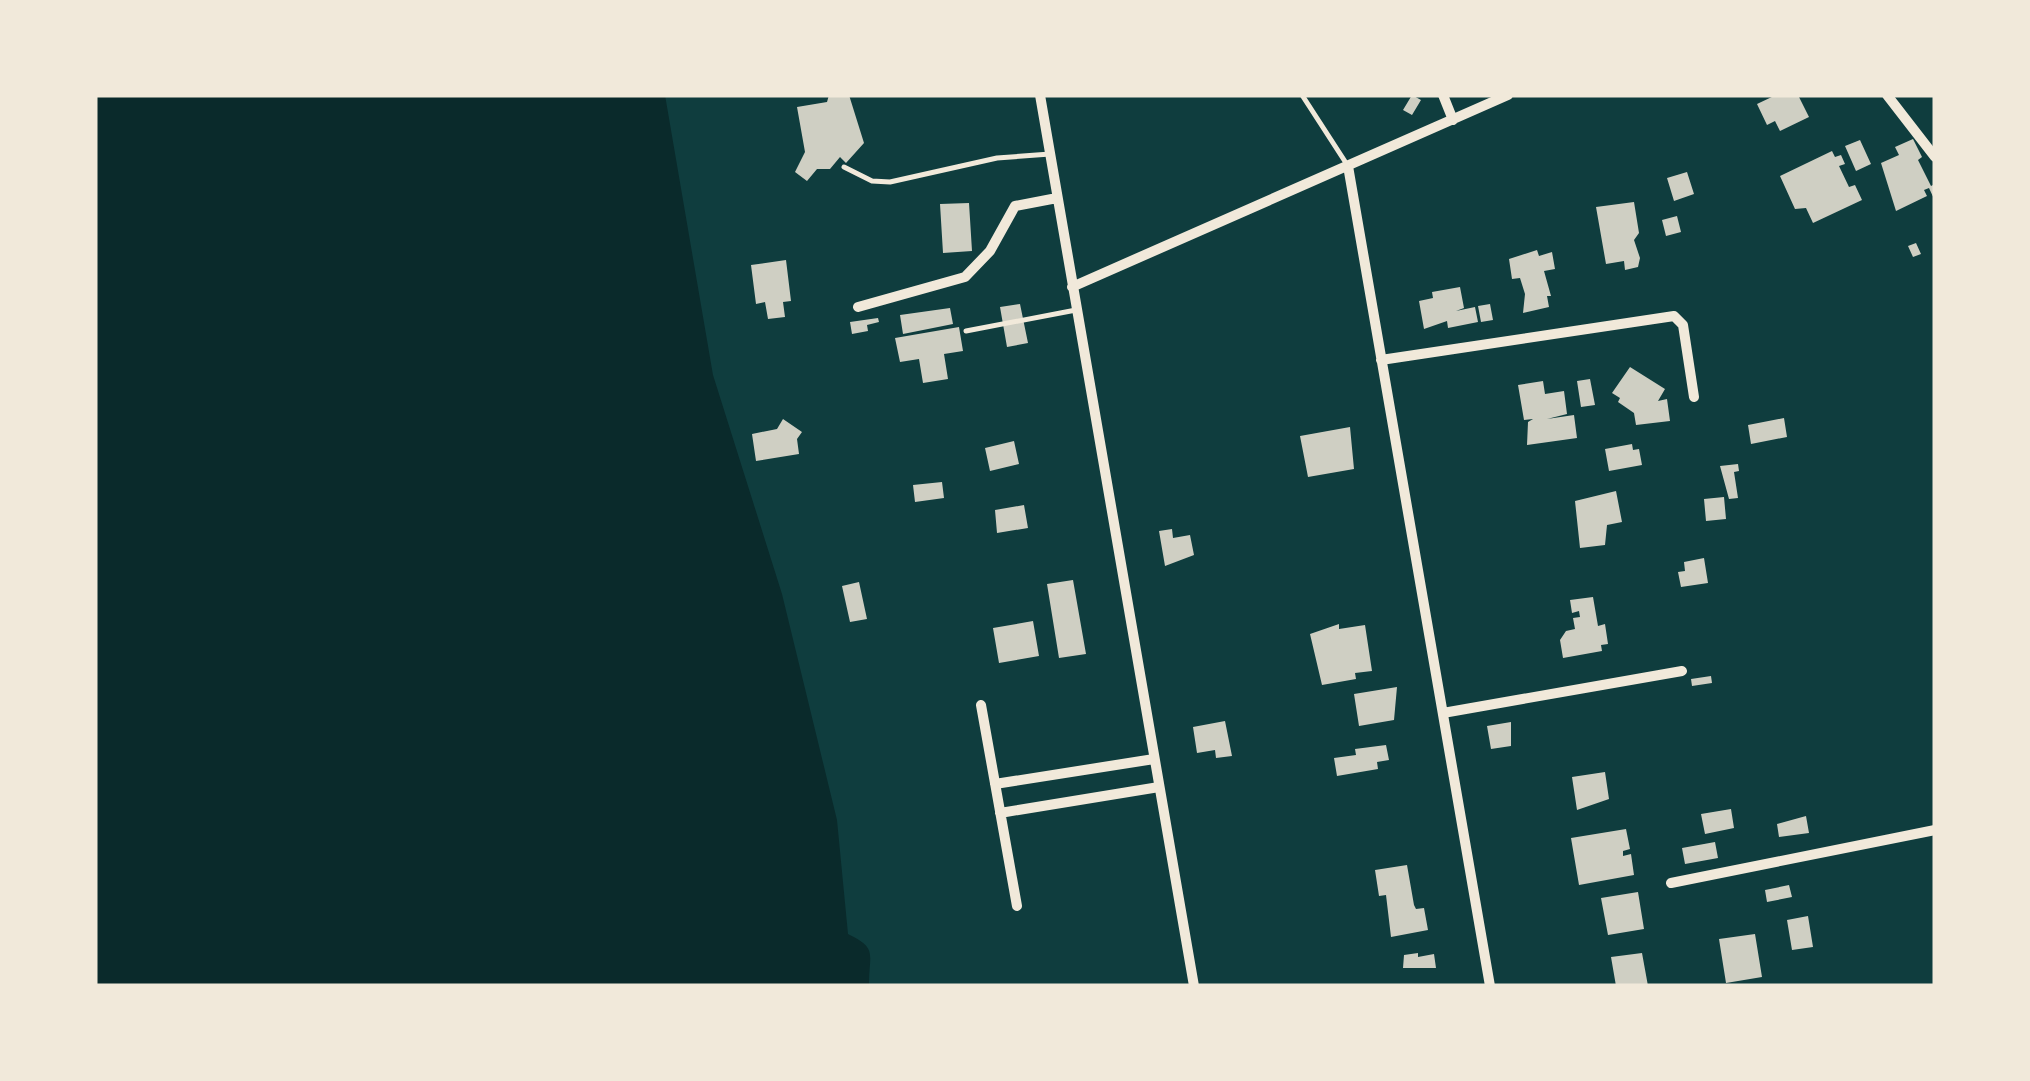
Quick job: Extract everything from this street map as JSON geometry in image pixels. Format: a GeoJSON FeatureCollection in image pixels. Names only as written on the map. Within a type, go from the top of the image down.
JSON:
{"type":"FeatureCollection","features":[{"type":"Feature","properties":{"kind":"street"},"geometry":{"type":"LineString","coordinates":[[1040,95],[1194,986]]}},
{"type":"Feature","properties":{"kind":"street"},"geometry":{"type":"LineString","coordinates":[[1443,95],[1453,120]]}},
{"type":"Feature","properties":{"kind":"street"},"geometry":{"type":"LineString","coordinates":[[1072,287],[1508,95]]}},
{"type":"Feature","properties":{"kind":"street"},"geometry":{"type":"LineString","coordinates":[[1887,95],[1935,157]]}},
{"type":"Feature","properties":{"kind":"street"},"geometry":{"type":"LineString","coordinates":[[1348,166],[1490,986]]}},
{"type":"Feature","properties":{"kind":"street"},"geometry":{"type":"LineString","coordinates":[[858,307],[966,277],[990,252],[1016,206],[1057,198]]}},
{"type":"Feature","properties":{"kind":"street"},"geometry":{"type":"LineString","coordinates":[[1382,360],[1674,316],[1684,325],[1694,397]]}},
{"type":"Feature","properties":{"kind":"street"},"geometry":{"type":"LineString","coordinates":[[1443,713],[1682,672]]}},
{"type":"Feature","properties":{"kind":"street"},"geometry":{"type":"LineString","coordinates":[[981,706],[1017,906]]}},
{"type":"Feature","properties":{"kind":"street"},"geometry":{"type":"LineString","coordinates":[[995,784],[1154,759]]}},
{"type":"Feature","properties":{"kind":"street"},"geometry":{"type":"LineString","coordinates":[[1000,814],[1159,787]]}},
{"type":"Feature","properties":{"kind":"street"},"geometry":{"type":"LineString","coordinates":[[1671,883],[1935,830]]}},
{"type":"Feature","properties":{"kind":"lane"},"geometry":{"type":"LineString","coordinates":[[1302,95],[1338,145],[1348,166]]}},
{"type":"Feature","properties":{"kind":"lane"},"geometry":{"type":"LineString","coordinates":[[844,167],[872,182],[890,182],[997,158],[1050,154]]}},
{"type":"Feature","properties":{"kind":"lane"},"geometry":{"type":"LineString","coordinates":[[966,331],[1078,310]]}},
{"type":"Feature","properties":{"kind":"water"},"geometry":{"type":"Polygon","coordinates":[[[95,95],[665,95],[713,375],[782,594],[837,820],[848,934],[868,948],[869,986],[95,986],[95,95]]]}},
{"type":"Feature","properties":{"kind":"building"},"geometry":{"type":"Polygon","coordinates":[[[829,95],[849,95],[864,143],[846,163],[840,157],[830,169],[817,169],[807,181],[795,172],[805,152],[797,107],[827,102],[829,95]]]}},
{"type":"Feature","properties":{"kind":"building"},"geometry":{"type":"Polygon","coordinates":[[[1412,95],[1421,100],[1412,115],[1403,110],[1412,95]]]}},
{"type":"Feature","properties":{"kind":"building"},"geometry":{"type":"Polygon","coordinates":[[[1776,95],[1798,95],[1809,117],[1780,131],[1775,121],[1767,125],[1757,104],[1776,95]]]}},
{"type":"Feature","properties":{"kind":"building"},"geometry":{"type":"Polygon","coordinates":[[[1913,139],[1922,157],[1918,160],[1931,186],[1935,184],[1935,201],[1929,188],[1924,190],[1927,196],[1896,211],[1881,163],[1899,155],[1895,147],[1913,139]]]}},
{"type":"Feature","properties":{"kind":"building"},"geometry":{"type":"Polygon","coordinates":[[[1860,140],[1871,164],[1856,171],[1845,146],[1860,140]]]}},
{"type":"Feature","properties":{"kind":"building"},"geometry":{"type":"Polygon","coordinates":[[[1832,151],[1835,157],[1841,155],[1845,164],[1839,166],[1849,187],[1855,185],[1862,200],[1813,223],[1806,208],[1795,209],[1780,176],[1832,151]]]}},
{"type":"Feature","properties":{"kind":"building"},"geometry":{"type":"Polygon","coordinates":[[[1687,172],[1694,194],[1674,201],[1667,178],[1687,172]]]}},
{"type":"Feature","properties":{"kind":"building"},"geometry":{"type":"Polygon","coordinates":[[[1634,202],[1639,233],[1634,240],[1640,258],[1638,267],[1625,270],[1624,261],[1606,264],[1596,207],[1634,202]]]}},
{"type":"Feature","properties":{"kind":"building"},"geometry":{"type":"Polygon","coordinates":[[[969,203],[972,251],[943,253],[940,204],[969,203]]]}},
{"type":"Feature","properties":{"kind":"building"},"geometry":{"type":"Polygon","coordinates":[[[1677,216],[1681,232],[1666,236],[1662,220],[1677,216]]]}},
{"type":"Feature","properties":{"kind":"building"},"geometry":{"type":"Polygon","coordinates":[[[1916,243],[1921,254],[1913,257],[1908,246],[1916,243]]]}},
{"type":"Feature","properties":{"kind":"building"},"geometry":{"type":"Polygon","coordinates":[[[1537,250],[1539,256],[1552,252],[1555,269],[1544,271],[1551,296],[1547,296],[1549,307],[1523,313],[1525,294],[1520,278],[1512,279],[1509,259],[1537,250]]]}},
{"type":"Feature","properties":{"kind":"building"},"geometry":{"type":"Polygon","coordinates":[[[786,260],[791,301],[783,302],[785,317],[768,319],[765,302],[756,304],[751,265],[786,260]]]}},
{"type":"Feature","properties":{"kind":"building"},"geometry":{"type":"Polygon","coordinates":[[[1460,287],[1464,308],[1456,311],[1475,307],[1478,322],[1448,328],[1447,321],[1424,329],[1419,301],[1433,298],[1432,292],[1460,287]]]}},
{"type":"Feature","properties":{"kind":"building"},"geometry":{"type":"Polygon","coordinates":[[[1020,304],[1028,343],[1007,347],[1000,307],[1020,304]]]}},
{"type":"Feature","properties":{"kind":"building"},"geometry":{"type":"Polygon","coordinates":[[[1490,304],[1493,320],[1481,322],[1478,306],[1490,304]]]}},
{"type":"Feature","properties":{"kind":"building"},"geometry":{"type":"Polygon","coordinates":[[[950,308],[953,324],[903,334],[900,315],[950,308]]]}},
{"type":"Feature","properties":{"kind":"building"},"geometry":{"type":"Polygon","coordinates":[[[878,318],[879,322],[867,325],[868,331],[852,334],[850,322],[878,318]]]}},
{"type":"Feature","properties":{"kind":"building"},"geometry":{"type":"Polygon","coordinates":[[[959,327],[963,351],[944,354],[948,379],[923,383],[919,359],[900,362],[895,338],[959,327]]]}},
{"type":"Feature","properties":{"kind":"building"},"geometry":{"type":"Polygon","coordinates":[[[1630,367],[1665,389],[1658,401],[1667,399],[1670,421],[1636,425],[1634,413],[1618,402],[1620,398],[1612,393],[1630,367]]]}},
{"type":"Feature","properties":{"kind":"building"},"geometry":{"type":"Polygon","coordinates":[[[1590,379],[1595,405],[1581,407],[1577,381],[1590,379]]]}},
{"type":"Feature","properties":{"kind":"building"},"geometry":{"type":"Polygon","coordinates":[[[1543,381],[1545,394],[1564,391],[1567,414],[1547,419],[1574,415],[1577,438],[1527,445],[1528,422],[1533,419],[1524,420],[1518,385],[1543,381]]]}},
{"type":"Feature","properties":{"kind":"building"},"geometry":{"type":"Polygon","coordinates":[[[1784,418],[1787,437],[1751,444],[1748,425],[1784,418]]]}},
{"type":"Feature","properties":{"kind":"building"},"geometry":{"type":"Polygon","coordinates":[[[783,419],[802,432],[797,439],[799,454],[756,461],[752,434],[777,429],[783,419]]]}},
{"type":"Feature","properties":{"kind":"building"},"geometry":{"type":"Polygon","coordinates":[[[1350,427],[1354,469],[1308,477],[1300,436],[1350,427]]]}},
{"type":"Feature","properties":{"kind":"building"},"geometry":{"type":"Polygon","coordinates":[[[1014,441],[1019,464],[990,471],[985,448],[1014,441]]]}},
{"type":"Feature","properties":{"kind":"building"},"geometry":{"type":"Polygon","coordinates":[[[1632,444],[1633,450],[1639,449],[1642,465],[1609,471],[1605,449],[1632,444]]]}},
{"type":"Feature","properties":{"kind":"building"},"geometry":{"type":"Polygon","coordinates":[[[1738,464],[1739,471],[1734,472],[1738,498],[1729,499],[1720,466],[1738,464]]]}},
{"type":"Feature","properties":{"kind":"building"},"geometry":{"type":"Polygon","coordinates":[[[942,482],[944,498],[915,502],[913,485],[942,482]]]}},
{"type":"Feature","properties":{"kind":"building"},"geometry":{"type":"Polygon","coordinates":[[[1616,491],[1622,522],[1607,525],[1605,545],[1580,548],[1575,501],[1616,491]]]}},
{"type":"Feature","properties":{"kind":"building"},"geometry":{"type":"Polygon","coordinates":[[[1724,497],[1726,519],[1706,521],[1704,499],[1724,497]]]}},
{"type":"Feature","properties":{"kind":"building"},"geometry":{"type":"Polygon","coordinates":[[[1024,505],[1028,528],[997,533],[995,510],[1024,505]]]}},
{"type":"Feature","properties":{"kind":"building"},"geometry":{"type":"Polygon","coordinates":[[[1172,529],[1173,538],[1190,535],[1194,555],[1165,566],[1159,531],[1172,529]]]}},
{"type":"Feature","properties":{"kind":"building"},"geometry":{"type":"Polygon","coordinates":[[[1704,558],[1708,583],[1681,587],[1678,572],[1685,571],[1684,562],[1704,558]]]}},
{"type":"Feature","properties":{"kind":"building"},"geometry":{"type":"Polygon","coordinates":[[[1073,580],[1086,654],[1059,658],[1047,584],[1073,580]]]}},
{"type":"Feature","properties":{"kind":"building"},"geometry":{"type":"Polygon","coordinates":[[[859,582],[867,619],[850,622],[842,586],[859,582]]]}},
{"type":"Feature","properties":{"kind":"building"},"geometry":{"type":"Polygon","coordinates":[[[1593,597],[1598,626],[1605,624],[1608,644],[1601,645],[1602,651],[1563,658],[1560,640],[1566,631],[1575,629],[1573,618],[1580,617],[1579,611],[1572,613],[1570,600],[1593,597]]]}},
{"type":"Feature","properties":{"kind":"building"},"geometry":{"type":"Polygon","coordinates":[[[1033,621],[1039,656],[999,663],[993,628],[1033,621]]]}},
{"type":"Feature","properties":{"kind":"building"},"geometry":{"type":"Polygon","coordinates":[[[1339,624],[1339,629],[1365,625],[1372,671],[1355,673],[1356,679],[1322,685],[1310,634],[1339,624]]]}},
{"type":"Feature","properties":{"kind":"building"},"geometry":{"type":"Polygon","coordinates":[[[1711,676],[1712,683],[1692,686],[1691,679],[1711,676]]]}},
{"type":"Feature","properties":{"kind":"building"},"geometry":{"type":"Polygon","coordinates":[[[1397,687],[1394,720],[1359,726],[1354,694],[1397,687]]]}},
{"type":"Feature","properties":{"kind":"building"},"geometry":{"type":"Polygon","coordinates":[[[1225,721],[1232,756],[1216,758],[1215,750],[1197,753],[1193,727],[1225,721]]]}},
{"type":"Feature","properties":{"kind":"building"},"geometry":{"type":"Polygon","coordinates":[[[1511,722],[1511,746],[1491,749],[1487,726],[1511,722]]]}},
{"type":"Feature","properties":{"kind":"building"},"geometry":{"type":"Polygon","coordinates":[[[1386,745],[1389,760],[1377,762],[1378,769],[1337,776],[1334,758],[1356,755],[1355,749],[1386,745]]]}},
{"type":"Feature","properties":{"kind":"building"},"geometry":{"type":"Polygon","coordinates":[[[1605,772],[1609,799],[1577,810],[1572,777],[1605,772]]]}},
{"type":"Feature","properties":{"kind":"building"},"geometry":{"type":"Polygon","coordinates":[[[1731,809],[1734,828],[1705,834],[1701,814],[1731,809]]]}},
{"type":"Feature","properties":{"kind":"building"},"geometry":{"type":"Polygon","coordinates":[[[1806,816],[1809,833],[1779,837],[1777,824],[1806,816]]]}},
{"type":"Feature","properties":{"kind":"building"},"geometry":{"type":"Polygon","coordinates":[[[1626,829],[1630,849],[1623,851],[1623,856],[1631,854],[1634,875],[1579,885],[1571,838],[1626,829]]]}},
{"type":"Feature","properties":{"kind":"building"},"geometry":{"type":"Polygon","coordinates":[[[1715,842],[1718,858],[1685,864],[1682,848],[1715,842]]]}},
{"type":"Feature","properties":{"kind":"building"},"geometry":{"type":"Polygon","coordinates":[[[1407,865],[1414,905],[1416,909],[1424,908],[1428,930],[1391,937],[1386,895],[1379,896],[1375,870],[1407,865]]]}},
{"type":"Feature","properties":{"kind":"building"},"geometry":{"type":"Polygon","coordinates":[[[1789,885],[1792,897],[1767,902],[1765,890],[1789,885]]]}},
{"type":"Feature","properties":{"kind":"building"},"geometry":{"type":"Polygon","coordinates":[[[1638,892],[1644,929],[1608,935],[1601,898],[1638,892]]]}},
{"type":"Feature","properties":{"kind":"building"},"geometry":{"type":"Polygon","coordinates":[[[1808,916],[1813,947],[1792,950],[1787,920],[1808,916]]]}},
{"type":"Feature","properties":{"kind":"building"},"geometry":{"type":"Polygon","coordinates":[[[1755,934],[1762,977],[1726,983],[1719,939],[1755,934]]]}},
{"type":"Feature","properties":{"kind":"building"},"geometry":{"type":"Polygon","coordinates":[[[1418,953],[1418,957],[1434,954],[1436,968],[1403,968],[1404,955],[1418,953]]]}},
{"type":"Feature","properties":{"kind":"building"},"geometry":{"type":"Polygon","coordinates":[[[1642,953],[1648,986],[1616,986],[1611,957],[1642,953]]]}}]}
